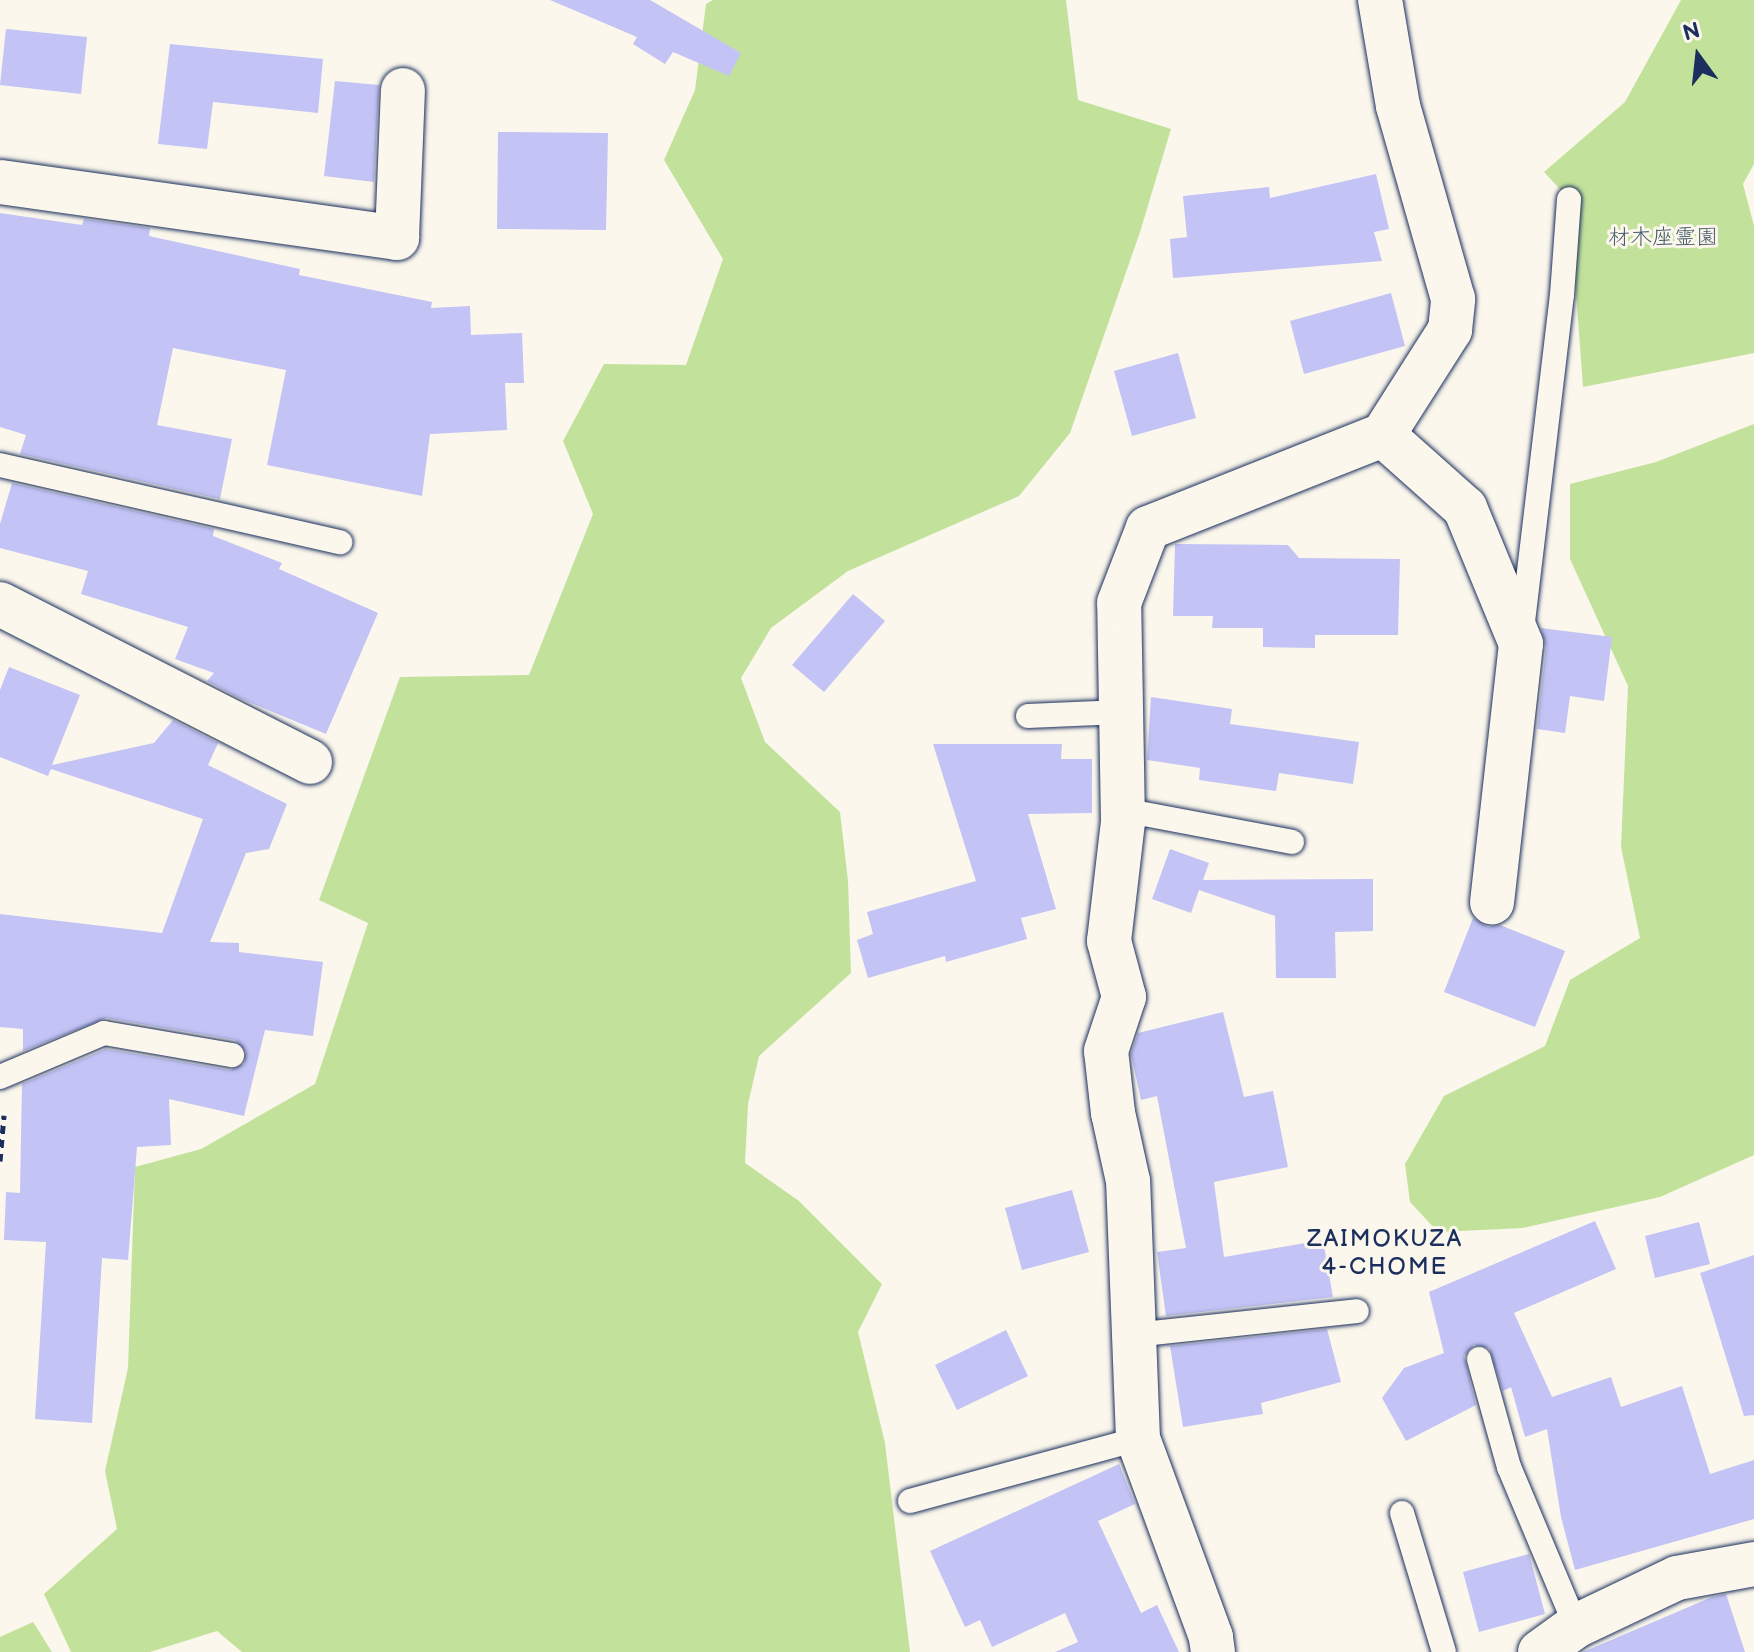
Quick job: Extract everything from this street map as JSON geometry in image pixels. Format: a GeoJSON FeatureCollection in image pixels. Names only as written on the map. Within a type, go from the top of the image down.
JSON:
{"type":"FeatureCollection","features":[{"type":"Feature","properties":{"kind":"street"},"geometry":{"type":"LineString","coordinates":[[1213,1652],[1211,1637],[1138,1439],[1128,1181],[1113,1113],[1106,1051],[1124,997],[1109,941],[1123,810],[1119,603],[1148,528],[1383,435],[1450,330],[1453,299],[1398,106],[1380,0]]}},
{"type":"Feature","properties":{"kind":"street"},"geometry":{"type":"LineString","coordinates":[[0,182],[397,238],[403,90]]}},
{"type":"Feature","properties":{"kind":"street"},"geometry":{"type":"LineString","coordinates":[[1383,435],[1465,508],[1521,644],[1492,902]]}},
{"type":"Feature","properties":{"kind":"street"},"geometry":{"type":"LineString","coordinates":[[0,604],[310,762]]}},
{"type":"Feature","properties":{"kind":"street"},"geometry":{"type":"LineString","coordinates":[[1540,1652],[1576,1626],[1677,1578],[1754,1564]]}},
{"type":"Feature","properties":{"kind":"lane"},"geometry":{"type":"LineString","coordinates":[[1521,644],[1562,295],[1569,199]]}},
{"type":"Feature","properties":{"kind":"lane"},"geometry":{"type":"LineString","coordinates":[[0,465],[340,542]]}},
{"type":"Feature","properties":{"kind":"lane"},"geometry":{"type":"LineString","coordinates":[[1028,716],[1121,712]]}},
{"type":"Feature","properties":{"kind":"lane"},"geometry":{"type":"LineString","coordinates":[[1123,810],[1292,842]]}},
{"type":"Feature","properties":{"kind":"lane"},"geometry":{"type":"LineString","coordinates":[[0,1077],[104,1033],[232,1055]]}},
{"type":"Feature","properties":{"kind":"lane"},"geometry":{"type":"LineString","coordinates":[[1134,1335],[1357,1311]]}},
{"type":"Feature","properties":{"kind":"lane"},"geometry":{"type":"LineString","coordinates":[[1479,1359],[1509,1467],[1576,1626]]}},
{"type":"Feature","properties":{"kind":"lane"},"geometry":{"type":"LineString","coordinates":[[910,1501],[1138,1439]]}},
{"type":"Feature","properties":{"kind":"lane"},"geometry":{"type":"LineString","coordinates":[[1402,1513],[1444,1652]]}},
{"type":"Feature","properties":{"kind":"green space"},"geometry":{"type":"Polygon","coordinates":[[[713,0],[1066,0],[1078,100],[1171,129],[1140,232],[1070,433],[1019,496],[848,571],[771,628],[741,678],[765,742],[840,812],[848,881],[851,973],[759,1056],[748,1104],[745,1163],[799,1201],[882,1284],[858,1332],[885,1443],[910,1652],[242,1652],[217,1631],[150,1652],[71,1652],[44,1594],[117,1529],[105,1471],[128,1368],[135,1167],[201,1149],[315,1084],[368,923],[319,900],[400,677],[529,675],[593,514],[563,441],[604,364],[686,365],[723,259],[664,160],[695,90],[706,4],[713,0]]]}},
{"type":"Feature","properties":{"kind":"green space","name":"材木座霊園"},"geometry":{"type":"Polygon","coordinates":[[[1681,0],[1754,0],[1754,164],[1743,184],[1754,226],[1754,353],[1583,387],[1569,199],[1544,172],[1625,102],[1681,0]]]}},
{"type":"Feature","properties":{"kind":"green space"},"geometry":{"type":"Polygon","coordinates":[[[1754,424],[1754,1155],[1660,1197],[1523,1228],[1438,1232],[1410,1202],[1405,1164],[1444,1096],[1545,1046],[1570,980],[1640,938],[1621,847],[1628,686],[1570,559],[1570,484],[1656,462],[1754,424]]]}},
{"type":"Feature","properties":{"kind":"green space"},"geometry":{"type":"Polygon","coordinates":[[[33,1622],[52,1652],[0,1652],[0,1637],[33,1622]]]}},
{"type":"Feature","properties":{"kind":"building"},"geometry":{"type":"Polygon","coordinates":[[[550,0],[650,0],[741,53],[729,76],[673,52],[665,64],[633,44],[637,37],[550,0]]]}},
{"type":"Feature","properties":{"kind":"building"},"geometry":{"type":"Polygon","coordinates":[[[6,29],[87,37],[81,94],[0,85],[6,29]]]}},
{"type":"Feature","properties":{"kind":"building"},"geometry":{"type":"Polygon","coordinates":[[[170,44],[323,59],[318,113],[213,102],[207,149],[158,144],[170,44]]]}},
{"type":"Feature","properties":{"kind":"building"},"geometry":{"type":"Polygon","coordinates":[[[335,81],[379,85],[374,182],[324,176],[335,81]]]}},
{"type":"Feature","properties":{"kind":"building"},"geometry":{"type":"Polygon","coordinates":[[[498,132],[608,133],[606,230],[497,229],[498,132]]]}},
{"type":"Feature","properties":{"kind":"building"},"geometry":{"type":"Polygon","coordinates":[[[1376,174],[1389,229],[1374,232],[1382,261],[1173,278],[1170,239],[1187,237],[1183,196],[1269,187],[1270,198],[1376,174]]]}},
{"type":"Feature","properties":{"kind":"building"},"geometry":{"type":"Polygon","coordinates":[[[0,213],[82,225],[84,219],[150,228],[149,236],[300,269],[299,275],[432,302],[431,308],[470,306],[471,335],[522,333],[524,383],[505,383],[507,430],[430,434],[422,496],[267,465],[286,370],[173,348],[157,425],[232,439],[220,499],[20,454],[26,435],[0,427],[0,213]]]}},
{"type":"Feature","properties":{"kind":"building"},"geometry":{"type":"Polygon","coordinates":[[[1391,293],[1405,346],[1304,374],[1290,321],[1391,293]]]}},
{"type":"Feature","properties":{"kind":"building"},"geometry":{"type":"Polygon","coordinates":[[[1178,353],[1196,418],[1132,436],[1114,371],[1178,353]]]}},
{"type":"Feature","properties":{"kind":"building"},"geometry":{"type":"Polygon","coordinates":[[[12,483],[214,529],[213,536],[282,563],[279,569],[378,613],[326,734],[239,698],[207,681],[214,673],[175,659],[188,627],[81,594],[88,571],[0,548],[0,524],[12,483]]]}},
{"type":"Feature","properties":{"kind":"building"},"geometry":{"type":"Polygon","coordinates":[[[1175,544],[1288,545],[1299,558],[1400,559],[1398,635],[1315,635],[1315,648],[1263,647],[1263,628],[1212,628],[1213,616],[1173,616],[1175,544]]]}},
{"type":"Feature","properties":{"kind":"building"},"geometry":{"type":"Polygon","coordinates":[[[853,594],[885,621],[824,692],[792,665],[853,594]]]}},
{"type":"Feature","properties":{"kind":"building"},"geometry":{"type":"Polygon","coordinates":[[[1541,628],[1612,637],[1604,701],[1570,696],[1565,733],[1537,729],[1546,647],[1541,628]]]}},
{"type":"Feature","properties":{"kind":"building"},"geometry":{"type":"Polygon","coordinates":[[[9,667],[80,695],[52,765],[154,743],[173,720],[218,743],[208,765],[287,804],[269,849],[246,853],[210,942],[239,943],[239,952],[323,962],[313,1036],[265,1030],[244,1116],[169,1099],[171,1145],[137,1147],[128,1260],[102,1258],[92,1423],[35,1419],[46,1242],[4,1240],[6,1192],[20,1193],[22,1084],[106,1049],[230,1070],[244,1064],[246,1051],[235,1040],[106,1018],[23,1051],[23,1029],[0,1027],[0,914],[162,933],[203,819],[51,769],[48,776],[0,757],[0,690],[9,667]]]}},
{"type":"Feature","properties":{"kind":"building"},"geometry":{"type":"Polygon","coordinates":[[[1151,697],[1232,709],[1230,724],[1359,742],[1353,784],[1279,773],[1276,791],[1199,780],[1200,768],[1147,760],[1151,697]]]}},
{"type":"Feature","properties":{"kind":"building"},"geometry":{"type":"Polygon","coordinates":[[[933,744],[1062,744],[1061,759],[1092,759],[1092,813],[1028,814],[1056,909],[1021,918],[1027,939],[946,962],[945,956],[868,978],[857,940],[873,934],[867,912],[976,881],[933,744]]]}},
{"type":"Feature","properties":{"kind":"building"},"geometry":{"type":"Polygon","coordinates":[[[1170,849],[1209,863],[1203,880],[1373,879],[1373,931],[1335,932],[1336,978],[1276,978],[1275,916],[1199,890],[1191,913],[1152,899],[1170,849]]]}},
{"type":"Feature","properties":{"kind":"building"},"geometry":{"type":"Polygon","coordinates":[[[1473,918],[1488,927],[1500,925],[1565,951],[1535,1027],[1444,992],[1473,918]]]}},
{"type":"Feature","properties":{"kind":"building"},"geometry":{"type":"Polygon","coordinates":[[[1223,1012],[1244,1097],[1273,1091],[1288,1167],[1214,1182],[1224,1257],[1323,1240],[1333,1297],[1166,1316],[1157,1252],[1186,1248],[1157,1096],[1141,1100],[1131,1054],[1138,1033],[1223,1012]]]}},
{"type":"Feature","properties":{"kind":"building"},"geometry":{"type":"Polygon","coordinates":[[[1072,1190],[1089,1252],[1022,1270],[1005,1208],[1072,1190]]]}},
{"type":"Feature","properties":{"kind":"building"},"geometry":{"type":"Polygon","coordinates":[[[1595,1221],[1616,1269],[1514,1313],[1552,1397],[1611,1377],[1621,1407],[1682,1386],[1710,1474],[1754,1460],[1754,1519],[1575,1570],[1561,1517],[1547,1429],[1525,1437],[1511,1387],[1503,1391],[1489,1348],[1474,1345],[1464,1356],[1476,1405],[1406,1441],[1382,1398],[1404,1368],[1444,1353],[1429,1292],[1595,1221]]]}},
{"type":"Feature","properties":{"kind":"building"},"geometry":{"type":"Polygon","coordinates":[[[1699,1222],[1710,1264],[1655,1278],[1645,1236],[1699,1222]]]}},
{"type":"Feature","properties":{"kind":"building"},"geometry":{"type":"Polygon","coordinates":[[[1754,1255],[1754,1415],[1744,1416],[1700,1273],[1754,1255]]]}},
{"type":"Feature","properties":{"kind":"building"},"geometry":{"type":"Polygon","coordinates":[[[1327,1329],[1341,1382],[1261,1403],[1263,1414],[1183,1427],[1170,1346],[1327,1329]]]}},
{"type":"Feature","properties":{"kind":"building"},"geometry":{"type":"Polygon","coordinates":[[[1006,1330],[1028,1376],[957,1410],[935,1365],[1006,1330]]]}},
{"type":"Feature","properties":{"kind":"building"},"geometry":{"type":"Polygon","coordinates":[[[1119,1464],[1135,1504],[1098,1521],[1141,1613],[1157,1605],[1179,1652],[1055,1652],[1078,1642],[1065,1613],[992,1647],[980,1620],[965,1627],[930,1551],[1119,1464]]]}},
{"type":"Feature","properties":{"kind":"building"},"geometry":{"type":"Polygon","coordinates":[[[1529,1554],[1545,1614],[1479,1632],[1463,1572],[1529,1554]]]}},
{"type":"Feature","properties":{"kind":"building"},"geometry":{"type":"Polygon","coordinates":[[[1726,1594],[1745,1652],[1583,1652],[1712,1597],[1726,1594]]]}},
{"type":"Feature","properties":{"kind":"district","name":"ZAIMOKUZA 4-CHOME"},"geometry":{"type":"Point","coordinates":[1385,1253]}}]}
